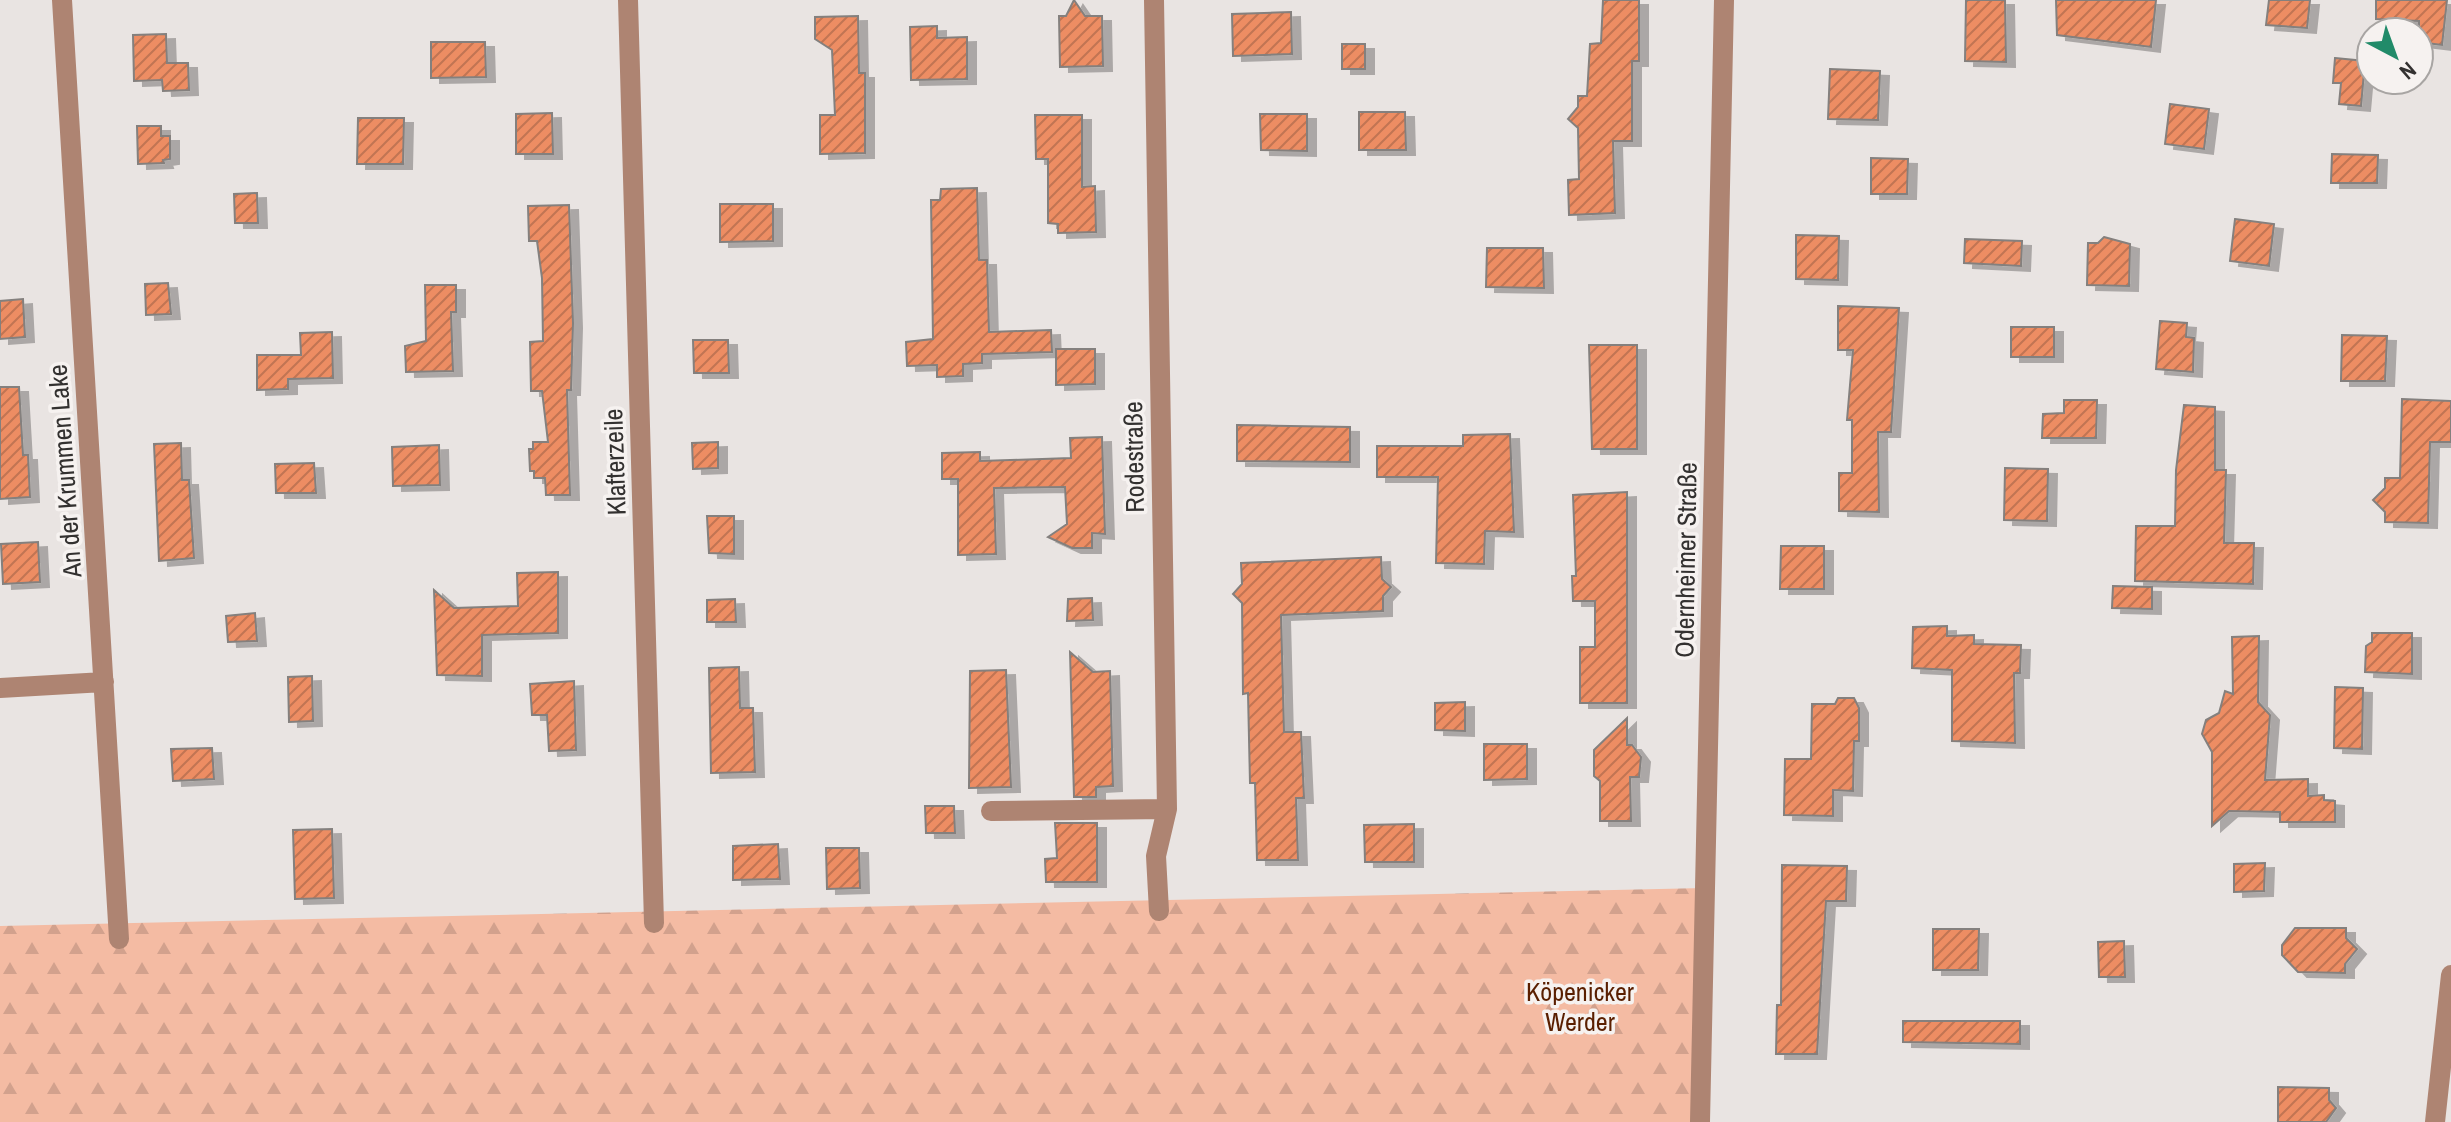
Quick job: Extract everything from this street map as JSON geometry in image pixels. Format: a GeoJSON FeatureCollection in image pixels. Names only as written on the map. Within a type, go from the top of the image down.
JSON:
{"type":"FeatureCollection","features":[{"type":"Feature","properties":{"kind":"street","name":"An der Krummen Lake"},"geometry":{"type":"LineString","coordinates":[[62,0],[119,939]]}},
{"type":"Feature","properties":{"kind":"street","name":"Klafterzeile"},"geometry":{"type":"LineString","coordinates":[[628,0],[654,923]]}},
{"type":"Feature","properties":{"kind":"street","name":"Rodestraße"},"geometry":{"type":"LineString","coordinates":[[1154,0],[1167,809],[1156,856],[1159,911]]}},
{"type":"Feature","properties":{"kind":"street","name":"Odernheimer Straße"},"geometry":{"type":"LineString","coordinates":[[1700,1122],[1724,0]]}},
{"type":"Feature","properties":{"kind":"street"},"geometry":{"type":"LineString","coordinates":[[0,688],[104,682]]}},
{"type":"Feature","properties":{"kind":"street"},"geometry":{"type":"LineString","coordinates":[[991,811],[1167,809]]}},
{"type":"Feature","properties":{"kind":"street"},"geometry":{"type":"LineString","coordinates":[[2435,1122],[2451,975]]}},
{"type":"Feature","properties":{"kind":"green space","name":"Köpenicker Werder"},"geometry":{"type":"Polygon","coordinates":[[[1704,888],[1700,1122],[0,1122],[0,926],[1704,888]]]}},
{"type":"Feature","properties":{"kind":"building"},"geometry":{"type":"Polygon","coordinates":[[[1074,0],[1085,16],[1102,16],[1103,66],[1060,67],[1059,16],[1066,16],[1074,0]]]}},
{"type":"Feature","properties":{"kind":"building"},"geometry":{"type":"Polygon","coordinates":[[[1603,0],[1639,0],[1639,61],[1632,61],[1632,141],[1613,141],[1615,213],[1569,215],[1568,180],[1579,179],[1578,128],[1568,119],[1578,107],[1578,96],[1587,96],[1590,44],[1601,43],[1603,0]]]}},
{"type":"Feature","properties":{"kind":"building"},"geometry":{"type":"Polygon","coordinates":[[[1966,0],[2005,0],[2006,62],[1965,61],[1966,0]]]}},
{"type":"Feature","properties":{"kind":"building"},"geometry":{"type":"Polygon","coordinates":[[[2056,0],[2156,0],[2151,47],[2057,35],[2056,0]]]}},
{"type":"Feature","properties":{"kind":"building"},"geometry":{"type":"Polygon","coordinates":[[[2269,0],[2310,0],[2307,28],[2266,25],[2269,0]]]}},
{"type":"Feature","properties":{"kind":"building"},"geometry":{"type":"Polygon","coordinates":[[[2376,0],[2447,0],[2442,45],[2435,44],[2435,16],[2376,16],[2376,0]]]}},
{"type":"Feature","properties":{"kind":"building"},"geometry":{"type":"Polygon","coordinates":[[[1291,12],[1292,54],[1233,56],[1232,14],[1291,12]]]}},
{"type":"Feature","properties":{"kind":"building"},"geometry":{"type":"Polygon","coordinates":[[[858,16],[859,73],[865,73],[865,153],[820,154],[820,115],[835,115],[832,50],[815,39],[815,17],[858,16]]]}},
{"type":"Feature","properties":{"kind":"building"},"geometry":{"type":"Polygon","coordinates":[[[937,26],[937,38],[967,37],[967,79],[911,80],[910,27],[937,26]]]}},
{"type":"Feature","properties":{"kind":"building"},"geometry":{"type":"Polygon","coordinates":[[[166,34],[167,63],[188,63],[189,90],[163,91],[162,80],[134,81],[133,35],[166,34]]]}},
{"type":"Feature","properties":{"kind":"building"},"geometry":{"type":"Polygon","coordinates":[[[431,42],[485,42],[486,77],[431,78],[431,42]]]}},
{"type":"Feature","properties":{"kind":"building"},"geometry":{"type":"Polygon","coordinates":[[[1342,44],[1365,44],[1365,69],[1342,69],[1342,44]]]}},
{"type":"Feature","properties":{"kind":"building"},"geometry":{"type":"Polygon","coordinates":[[[2335,58],[2355,60],[2355,96],[2362,96],[2361,106],[2339,104],[2341,83],[2333,83],[2335,58]]]}},
{"type":"Feature","properties":{"kind":"building"},"geometry":{"type":"Polygon","coordinates":[[[1830,69],[1880,71],[1878,120],[1828,119],[1830,69]]]}},
{"type":"Feature","properties":{"kind":"building"},"geometry":{"type":"Polygon","coordinates":[[[2170,104],[2209,109],[2204,149],[2165,144],[2170,104]]]}},
{"type":"Feature","properties":{"kind":"building"},"geometry":{"type":"Polygon","coordinates":[[[1359,112],[1405,112],[1406,150],[1359,150],[1359,112]]]}},
{"type":"Feature","properties":{"kind":"building"},"geometry":{"type":"Polygon","coordinates":[[[552,113],[553,154],[516,154],[516,114],[552,113]]]}},
{"type":"Feature","properties":{"kind":"building"},"geometry":{"type":"Polygon","coordinates":[[[1260,114],[1307,114],[1307,151],[1261,150],[1260,114]]]}},
{"type":"Feature","properties":{"kind":"building"},"geometry":{"type":"Polygon","coordinates":[[[1035,115],[1082,115],[1082,187],[1095,186],[1096,232],[1058,233],[1058,224],[1048,223],[1048,159],[1036,159],[1035,115]]]}},
{"type":"Feature","properties":{"kind":"building"},"geometry":{"type":"Polygon","coordinates":[[[358,118],[404,118],[403,164],[357,164],[358,118]]]}},
{"type":"Feature","properties":{"kind":"building"},"geometry":{"type":"Polygon","coordinates":[[[137,126],[161,126],[161,136],[170,136],[170,159],[163,160],[164,163],[138,164],[137,126]]]}},
{"type":"Feature","properties":{"kind":"building"},"geometry":{"type":"Polygon","coordinates":[[[2332,154],[2378,155],[2377,183],[2331,183],[2332,154]]]}},
{"type":"Feature","properties":{"kind":"building"},"geometry":{"type":"Polygon","coordinates":[[[1871,158],[1908,159],[1907,194],[1871,194],[1871,158]]]}},
{"type":"Feature","properties":{"kind":"building"},"geometry":{"type":"Polygon","coordinates":[[[977,188],[979,260],[987,260],[989,332],[1051,330],[1052,352],[982,354],[982,363],[963,364],[963,376],[937,377],[937,365],[907,366],[906,342],[933,339],[931,200],[940,200],[941,189],[977,188]]]}},
{"type":"Feature","properties":{"kind":"building"},"geometry":{"type":"Polygon","coordinates":[[[257,193],[258,223],[235,223],[234,194],[257,193]]]}},
{"type":"Feature","properties":{"kind":"building"},"geometry":{"type":"Polygon","coordinates":[[[720,204],[773,204],[773,241],[720,242],[720,204]]]}},
{"type":"Feature","properties":{"kind":"building"},"geometry":{"type":"Polygon","coordinates":[[[569,205],[573,323],[571,390],[567,390],[570,495],[546,495],[545,478],[534,478],[534,471],[530,471],[529,449],[533,449],[533,442],[548,442],[542,391],[531,391],[530,342],[543,341],[542,278],[537,241],[529,241],[528,206],[569,205]]]}},
{"type":"Feature","properties":{"kind":"building"},"geometry":{"type":"Polygon","coordinates":[[[2235,219],[2274,224],[2269,266],[2230,261],[2235,219]]]}},
{"type":"Feature","properties":{"kind":"building"},"geometry":{"type":"Polygon","coordinates":[[[1796,235],[1839,236],[1838,280],[1796,279],[1796,235]]]}},
{"type":"Feature","properties":{"kind":"building"},"geometry":{"type":"Polygon","coordinates":[[[2104,237],[2130,244],[2129,286],[2087,285],[2088,243],[2098,243],[2104,237]]]}},
{"type":"Feature","properties":{"kind":"building"},"geometry":{"type":"Polygon","coordinates":[[[1965,239],[2022,241],[2021,266],[1964,263],[1965,239]]]}},
{"type":"Feature","properties":{"kind":"building"},"geometry":{"type":"Polygon","coordinates":[[[1487,248],[1543,248],[1544,288],[1486,287],[1487,248]]]}},
{"type":"Feature","properties":{"kind":"building"},"geometry":{"type":"Polygon","coordinates":[[[168,283],[171,314],[146,315],[145,284],[168,283]]]}},
{"type":"Feature","properties":{"kind":"building"},"geometry":{"type":"Polygon","coordinates":[[[425,285],[456,285],[456,312],[451,312],[453,371],[406,372],[405,346],[426,341],[425,285]]]}},
{"type":"Feature","properties":{"kind":"building"},"geometry":{"type":"Polygon","coordinates":[[[23,299],[25,337],[0,339],[0,301],[23,299]]]}},
{"type":"Feature","properties":{"kind":"building"},"geometry":{"type":"Polygon","coordinates":[[[1838,306],[1899,308],[1891,432],[1878,432],[1879,512],[1839,511],[1839,473],[1852,473],[1852,420],[1847,420],[1853,350],[1838,350],[1838,306]]]}},
{"type":"Feature","properties":{"kind":"building"},"geometry":{"type":"Polygon","coordinates":[[[2160,321],[2187,323],[2186,337],[2194,338],[2193,372],[2156,369],[2160,321]]]}},
{"type":"Feature","properties":{"kind":"building"},"geometry":{"type":"Polygon","coordinates":[[[2011,327],[2054,327],[2054,357],[2011,357],[2011,327]]]}},
{"type":"Feature","properties":{"kind":"building"},"geometry":{"type":"Polygon","coordinates":[[[332,332],[333,378],[288,379],[288,389],[257,390],[257,355],[301,355],[300,333],[332,332]]]}},
{"type":"Feature","properties":{"kind":"building"},"geometry":{"type":"Polygon","coordinates":[[[2342,335],[2387,336],[2385,381],[2341,381],[2342,335]]]}},
{"type":"Feature","properties":{"kind":"building"},"geometry":{"type":"Polygon","coordinates":[[[693,340],[728,340],[729,373],[694,373],[693,340]]]}},
{"type":"Feature","properties":{"kind":"building"},"geometry":{"type":"Polygon","coordinates":[[[1589,345],[1637,345],[1637,449],[1592,449],[1589,345]]]}},
{"type":"Feature","properties":{"kind":"building"},"geometry":{"type":"Polygon","coordinates":[[[1056,349],[1095,349],[1095,384],[1056,385],[1056,349]]]}},
{"type":"Feature","properties":{"kind":"building"},"geometry":{"type":"Polygon","coordinates":[[[0,387],[19,387],[23,455],[28,455],[30,497],[0,499],[0,387]]]}},
{"type":"Feature","properties":{"kind":"building"},"geometry":{"type":"Polygon","coordinates":[[[2402,399],[2451,401],[2451,442],[2430,442],[2428,523],[2385,522],[2385,512],[2373,500],[2385,488],[2385,478],[2400,478],[2402,399]]]}},
{"type":"Feature","properties":{"kind":"building"},"geometry":{"type":"Polygon","coordinates":[[[2064,400],[2097,400],[2096,438],[2042,438],[2043,414],[2064,413],[2064,400]]]}},
{"type":"Feature","properties":{"kind":"building"},"geometry":{"type":"Polygon","coordinates":[[[2184,405],[2215,407],[2215,470],[2226,470],[2224,543],[2254,543],[2253,584],[2135,581],[2136,526],[2175,526],[2176,470],[2184,405]]]}},
{"type":"Feature","properties":{"kind":"building"},"geometry":{"type":"Polygon","coordinates":[[[1237,425],[1350,427],[1350,462],[1237,461],[1237,425]]]}},
{"type":"Feature","properties":{"kind":"building"},"geometry":{"type":"Polygon","coordinates":[[[1510,434],[1514,532],[1485,531],[1484,564],[1436,563],[1438,477],[1377,477],[1377,446],[1463,446],[1463,435],[1510,434]]]}},
{"type":"Feature","properties":{"kind":"building"},"geometry":{"type":"Polygon","coordinates":[[[1102,437],[1105,534],[1092,533],[1092,548],[1072,548],[1048,537],[1067,524],[1065,487],[994,488],[996,554],[958,555],[958,479],[942,479],[942,453],[980,452],[980,461],[1071,458],[1070,438],[1102,437]]]}},
{"type":"Feature","properties":{"kind":"building"},"geometry":{"type":"Polygon","coordinates":[[[718,442],[718,468],[693,469],[692,443],[718,442]]]}},
{"type":"Feature","properties":{"kind":"building"},"geometry":{"type":"Polygon","coordinates":[[[181,443],[182,480],[189,480],[194,558],[159,561],[154,444],[181,443]]]}},
{"type":"Feature","properties":{"kind":"building"},"geometry":{"type":"Polygon","coordinates":[[[439,445],[440,485],[393,486],[392,447],[439,445]]]}},
{"type":"Feature","properties":{"kind":"building"},"geometry":{"type":"Polygon","coordinates":[[[314,463],[316,493],[276,493],[275,464],[314,463]]]}},
{"type":"Feature","properties":{"kind":"building"},"geometry":{"type":"Polygon","coordinates":[[[2005,468],[2048,469],[2047,521],[2004,520],[2005,468]]]}},
{"type":"Feature","properties":{"kind":"building"},"geometry":{"type":"Polygon","coordinates":[[[1627,492],[1627,703],[1580,703],[1580,647],[1595,647],[1595,601],[1573,601],[1572,576],[1576,576],[1573,495],[1627,492]]]}},
{"type":"Feature","properties":{"kind":"building"},"geometry":{"type":"Polygon","coordinates":[[[707,516],[734,516],[734,554],[709,553],[707,516]]]}},
{"type":"Feature","properties":{"kind":"building"},"geometry":{"type":"Polygon","coordinates":[[[38,542],[40,582],[3,584],[1,544],[38,542]]]}},
{"type":"Feature","properties":{"kind":"building"},"geometry":{"type":"Polygon","coordinates":[[[1781,546],[1824,546],[1824,589],[1780,589],[1781,546]]]}},
{"type":"Feature","properties":{"kind":"building"},"geometry":{"type":"Polygon","coordinates":[[[1381,557],[1382,579],[1391,587],[1383,596],[1383,611],[1281,615],[1284,732],[1301,732],[1304,798],[1296,798],[1298,860],[1257,860],[1255,783],[1250,783],[1248,693],[1243,694],[1242,603],[1233,594],[1242,584],[1241,563],[1381,557]]]}},
{"type":"Feature","properties":{"kind":"building"},"geometry":{"type":"Polygon","coordinates":[[[558,572],[558,633],[482,635],[482,676],[437,675],[434,590],[454,608],[518,606],[517,573],[558,572]]]}},
{"type":"Feature","properties":{"kind":"building"},"geometry":{"type":"Polygon","coordinates":[[[2113,586],[2152,587],[2152,609],[2112,608],[2113,586]]]}},
{"type":"Feature","properties":{"kind":"building"},"geometry":{"type":"Polygon","coordinates":[[[1092,598],[1093,620],[1067,621],[1068,599],[1092,598]]]}},
{"type":"Feature","properties":{"kind":"building"},"geometry":{"type":"Polygon","coordinates":[[[735,599],[736,622],[707,622],[707,600],[735,599]]]}},
{"type":"Feature","properties":{"kind":"building"},"geometry":{"type":"Polygon","coordinates":[[[255,613],[257,641],[228,642],[226,616],[255,613]]]}},
{"type":"Feature","properties":{"kind":"building"},"geometry":{"type":"Polygon","coordinates":[[[1947,626],[1947,636],[1974,635],[1974,644],[2021,645],[2020,673],[2014,673],[2015,743],[1952,741],[1952,670],[1912,668],[1913,627],[1947,626]]]}},
{"type":"Feature","properties":{"kind":"building"},"geometry":{"type":"Polygon","coordinates":[[[2372,633],[2412,633],[2412,674],[2365,672],[2366,646],[2372,642],[2372,633]]]}},
{"type":"Feature","properties":{"kind":"building"},"geometry":{"type":"Polygon","coordinates":[[[2259,636],[2258,702],[2270,715],[2265,780],[2308,779],[2308,796],[2324,795],[2324,800],[2335,801],[2335,822],[2280,822],[2280,812],[2229,811],[2212,826],[2212,752],[2202,734],[2206,720],[2219,713],[2225,691],[2233,694],[2232,637],[2259,636]]]}},
{"type":"Feature","properties":{"kind":"building"},"geometry":{"type":"Polygon","coordinates":[[[1070,652],[1093,672],[1110,671],[1113,786],[1096,787],[1096,797],[1074,797],[1070,652]]]}},
{"type":"Feature","properties":{"kind":"building"},"geometry":{"type":"Polygon","coordinates":[[[739,667],[740,708],[753,708],[755,772],[711,773],[709,668],[739,667]]]}},
{"type":"Feature","properties":{"kind":"building"},"geometry":{"type":"Polygon","coordinates":[[[1006,670],[1011,787],[969,788],[970,671],[1006,670]]]}},
{"type":"Feature","properties":{"kind":"building"},"geometry":{"type":"Polygon","coordinates":[[[312,676],[313,721],[289,722],[288,677],[312,676]]]}},
{"type":"Feature","properties":{"kind":"building"},"geometry":{"type":"Polygon","coordinates":[[[574,681],[576,750],[549,751],[547,715],[532,715],[530,684],[574,681]]]}},
{"type":"Feature","properties":{"kind":"building"},"geometry":{"type":"Polygon","coordinates":[[[2335,687],[2363,688],[2362,749],[2334,748],[2335,687]]]}},
{"type":"Feature","properties":{"kind":"building"},"geometry":{"type":"Polygon","coordinates":[[[1838,698],[1854,698],[1859,708],[1859,741],[1854,741],[1853,791],[1833,790],[1833,816],[1784,815],[1785,759],[1811,759],[1812,704],[1835,704],[1838,698]]]}},
{"type":"Feature","properties":{"kind":"building"},"geometry":{"type":"Polygon","coordinates":[[[1465,702],[1465,731],[1435,730],[1435,703],[1465,702]]]}},
{"type":"Feature","properties":{"kind":"building"},"geometry":{"type":"Polygon","coordinates":[[[1627,718],[1627,745],[1632,745],[1641,757],[1639,777],[1630,777],[1631,821],[1600,821],[1600,781],[1594,776],[1594,750],[1627,718]]]}},
{"type":"Feature","properties":{"kind":"building"},"geometry":{"type":"Polygon","coordinates":[[[1484,744],[1527,744],[1527,779],[1484,780],[1484,744]]]}},
{"type":"Feature","properties":{"kind":"building"},"geometry":{"type":"Polygon","coordinates":[[[212,748],[214,779],[173,781],[171,749],[212,748]]]}},
{"type":"Feature","properties":{"kind":"building"},"geometry":{"type":"Polygon","coordinates":[[[925,806],[954,806],[955,833],[926,833],[925,806]]]}},
{"type":"Feature","properties":{"kind":"building"},"geometry":{"type":"Polygon","coordinates":[[[1055,823],[1097,823],[1097,882],[1046,882],[1045,859],[1057,858],[1055,823]]]}},
{"type":"Feature","properties":{"kind":"building"},"geometry":{"type":"Polygon","coordinates":[[[1414,824],[1414,862],[1365,862],[1364,825],[1414,824]]]}},
{"type":"Feature","properties":{"kind":"building"},"geometry":{"type":"Polygon","coordinates":[[[332,829],[334,898],[295,899],[293,830],[332,829]]]}},
{"type":"Feature","properties":{"kind":"building"},"geometry":{"type":"Polygon","coordinates":[[[778,844],[780,879],[733,880],[733,846],[778,844]]]}},
{"type":"Feature","properties":{"kind":"building"},"geometry":{"type":"Polygon","coordinates":[[[826,848],[859,848],[860,888],[827,889],[826,848]]]}},
{"type":"Feature","properties":{"kind":"building"},"geometry":{"type":"Polygon","coordinates":[[[2265,863],[2264,891],[2234,892],[2234,864],[2265,863]]]}},
{"type":"Feature","properties":{"kind":"building"},"geometry":{"type":"Polygon","coordinates":[[[1782,865],[1847,866],[1846,901],[1826,901],[1817,1054],[1776,1054],[1777,1005],[1781,1005],[1782,865]]]}},
{"type":"Feature","properties":{"kind":"building"},"geometry":{"type":"Polygon","coordinates":[[[2295,928],[2346,928],[2346,938],[2357,949],[2345,964],[2345,973],[2298,972],[2282,955],[2282,945],[2295,928]]]}},
{"type":"Feature","properties":{"kind":"building"},"geometry":{"type":"Polygon","coordinates":[[[1933,929],[1979,929],[1978,970],[1933,970],[1933,929]]]}},
{"type":"Feature","properties":{"kind":"building"},"geometry":{"type":"Polygon","coordinates":[[[2124,941],[2125,977],[2099,977],[2098,942],[2124,941]]]}},
{"type":"Feature","properties":{"kind":"building"},"geometry":{"type":"Polygon","coordinates":[[[1903,1021],[2020,1021],[2020,1044],[1903,1042],[1903,1021]]]}},
{"type":"Feature","properties":{"kind":"building"},"geometry":{"type":"Polygon","coordinates":[[[2278,1087],[2329,1088],[2329,1100],[2336,1108],[2326,1122],[2278,1122],[2278,1087]]]}}]}
